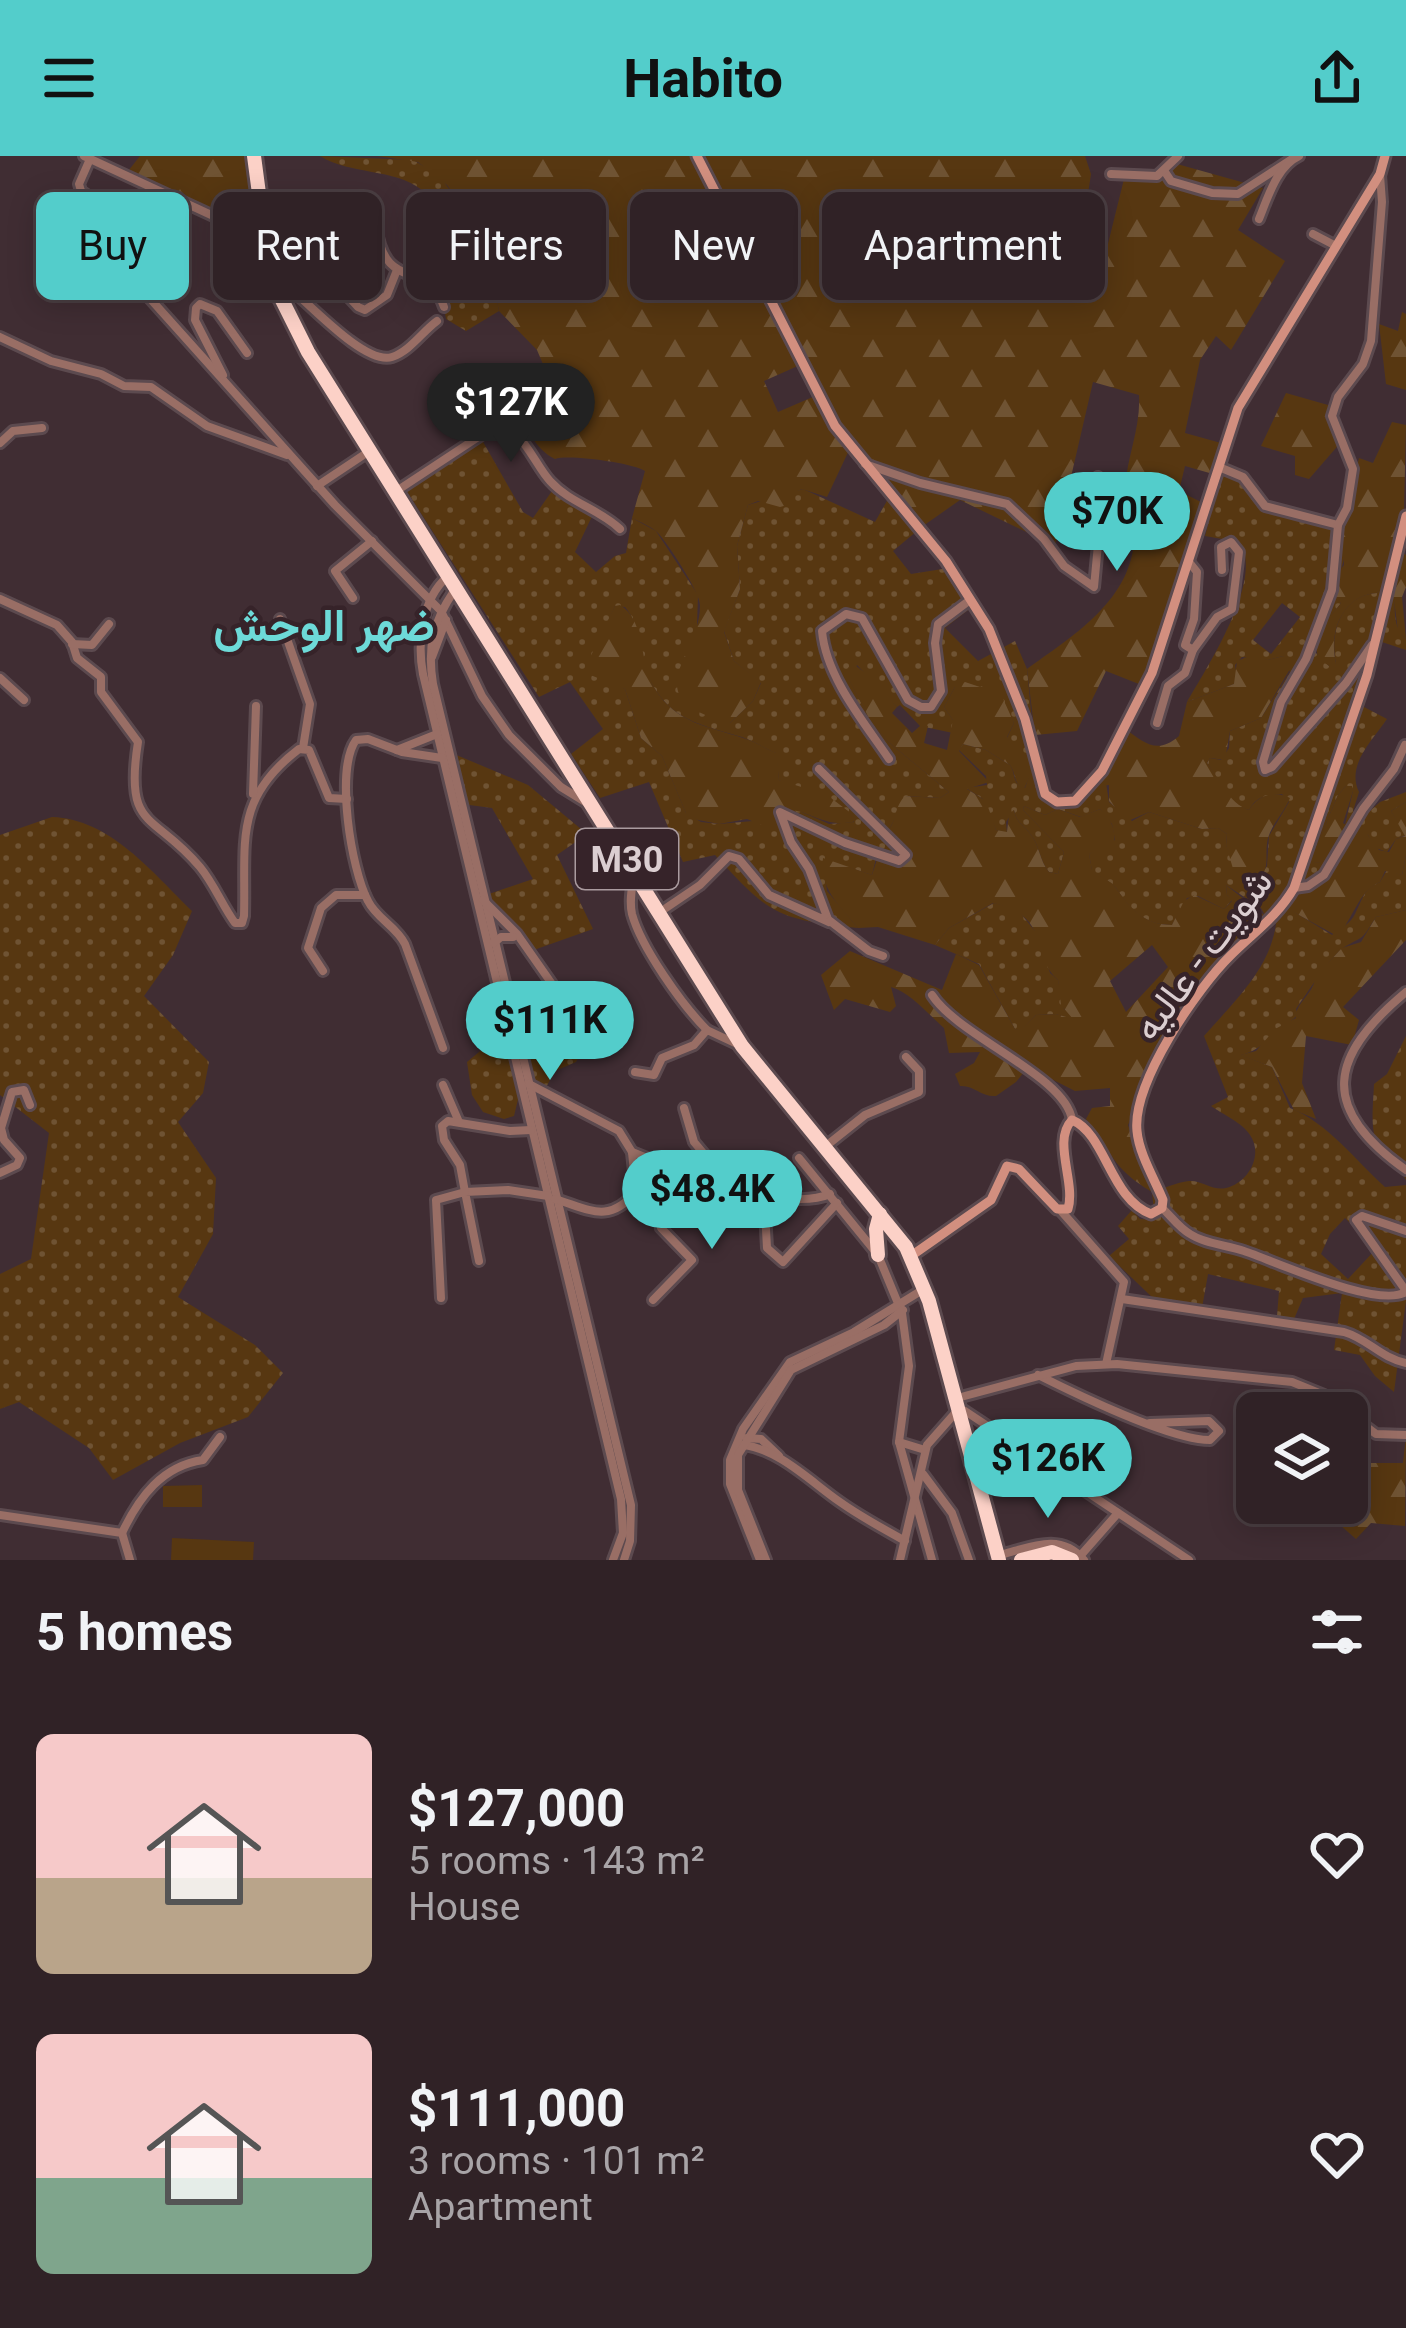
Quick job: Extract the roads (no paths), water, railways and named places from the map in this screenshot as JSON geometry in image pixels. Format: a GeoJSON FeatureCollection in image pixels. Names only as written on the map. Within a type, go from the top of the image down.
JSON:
{"type":"FeatureCollection","features":[{"type":"Feature","properties":{"kind":"highway","name":"M30"},"geometry":{"type":"LineString","coordinates":[[257,156],[260,192]]}},
{"type":"Feature","properties":{"kind":"highway","name":"M30"},"geometry":{"type":"LineString","coordinates":[[257,156],[263,192]]}},
{"type":"Feature","properties":{"kind":"highway","name":"M30"},"geometry":{"type":"LineString","coordinates":[[279,300],[368,452],[634,870],[748,1040],[913,1253],[962,1406]]}},
{"type":"Feature","properties":{"kind":"highway","name":"M30"},"geometry":{"type":"LineString","coordinates":[[288,300],[667,908],[742,1046],[831,1142],[913,1253],[962,1406],[1003,1558]]}},
{"type":"Feature","properties":{"kind":"highway"},"geometry":{"type":"LineString","coordinates":[[878,1256],[880,1214]]}},
{"type":"Feature","properties":{"kind":"highway"},"geometry":{"type":"LineString","coordinates":[[1021,1560],[1052,1552],[1079,1558]]}},
{"type":"Feature","properties":{"kind":"main road"},"geometry":{"type":"LineString","coordinates":[[698,156],[821,404],[863,464],[946,561],[989,629],[1020,706],[1045,794],[1057,802],[1075,801],[1096,782],[1152,673],[1217,467],[1251,381],[1380,174],[1385,156]]}},
{"type":"Feature","properties":{"kind":"main road","name":"شويت - عاليه"},"geometry":{"type":"LineString","coordinates":[[1162,1208],[1136,1129],[1160,1051],[1219,968],[1273,919],[1294,888],[1377,639],[1402,550],[1406,516]]}},
{"type":"Feature","properties":{"kind":"main road"},"geometry":{"type":"LineString","coordinates":[[913,1253],[991,1200],[1007,1166],[1019,1169],[1062,1212],[1071,1204],[1064,1134],[1072,1120],[1087,1130],[1137,1206],[1151,1214],[1162,1208]]}},
{"type":"Feature","properties":{"kind":"street"},"geometry":{"type":"LineString","coordinates":[[1111,173],[1152,176],[1165,172],[1178,156]]}},
{"type":"Feature","properties":{"kind":"street"},"geometry":{"type":"LineString","coordinates":[[1165,172],[1171,181],[1213,194],[1238,194],[1296,157]]}},
{"type":"Feature","properties":{"kind":"street"},"geometry":{"type":"LineString","coordinates":[[1259,219],[1273,186],[1296,157]]}},
{"type":"Feature","properties":{"kind":"street"},"geometry":{"type":"LineString","coordinates":[[82,192],[79,184],[87,158],[157,192]]}},
{"type":"Feature","properties":{"kind":"street"},"geometry":{"type":"LineString","coordinates":[[1377,639],[1339,691],[1265,770],[1263,762],[1281,702],[1306,659],[1332,590],[1338,525],[1347,508],[1353,469],[1332,416],[1371,341],[1380,174]]}},
{"type":"Feature","properties":{"kind":"street"},"geometry":{"type":"LineString","coordinates":[[1313,234],[1336,246]]}},
{"type":"Feature","properties":{"kind":"street"},"geometry":{"type":"LineString","coordinates":[[382,252],[397,270],[429,284],[444,307]]}},
{"type":"Feature","properties":{"kind":"street"},"geometry":{"type":"LineString","coordinates":[[351,300],[364,310],[382,301],[397,270]]}},
{"type":"Feature","properties":{"kind":"street"},"geometry":{"type":"LineString","coordinates":[[149,300],[317,486],[444,615],[482,696],[509,735],[561,787],[593,807]]}},
{"type":"Feature","properties":{"kind":"street"},"geometry":{"type":"LineString","coordinates":[[304,300],[368,355],[389,358],[398,354],[437,321]]}},
{"type":"Feature","properties":{"kind":"street"},"geometry":{"type":"LineString","coordinates":[[227,382],[195,320],[196,308],[200,304],[217,311],[247,352]]}},
{"type":"Feature","properties":{"kind":"street"},"geometry":{"type":"LineString","coordinates":[[0,337],[51,362],[100,374],[124,386],[151,387],[206,426],[289,455]]}},
{"type":"Feature","properties":{"kind":"street"},"geometry":{"type":"LineString","coordinates":[[509,398],[513,429],[553,484],[620,529]]}},
{"type":"Feature","properties":{"kind":"street"},"geometry":{"type":"LineString","coordinates":[[0,427],[2,442]]}},
{"type":"Feature","properties":{"kind":"street"},"geometry":{"type":"LineString","coordinates":[[2,442],[13,431],[42,428]]}},
{"type":"Feature","properties":{"kind":"street"},"geometry":{"type":"LineString","coordinates":[[401,488],[492,428],[513,429]]}},
{"type":"Feature","properties":{"kind":"street"},"geometry":{"type":"LineString","coordinates":[[317,486],[368,452]]}},
{"type":"Feature","properties":{"kind":"street"},"geometry":{"type":"LineString","coordinates":[[863,464],[1007,504],[1064,566],[1094,587],[1100,523],[1095,497],[1098,477]]}},
{"type":"Feature","properties":{"kind":"street"},"geometry":{"type":"LineString","coordinates":[[1217,467],[1243,477],[1265,506],[1338,525]]}},
{"type":"Feature","properties":{"kind":"street"},"geometry":{"type":"LineString","coordinates":[[352,598],[335,571],[372,541]]}},
{"type":"Feature","properties":{"kind":"street"},"geometry":{"type":"LineString","coordinates":[[1156,723],[1168,686],[1185,673],[1193,650],[1217,617],[1232,609],[1239,552],[1231,542],[1221,547],[1222,570]]}},
{"type":"Feature","properties":{"kind":"street"},"geometry":{"type":"LineString","coordinates":[[1188,561],[1197,572],[1194,619],[1185,645],[1193,650]]}},
{"type":"Feature","properties":{"kind":"street"},"geometry":{"type":"LineString","coordinates":[[552,1198],[531,1130],[531,1112],[527,1084],[480,901],[430,664],[453,582],[436,586],[430,600],[421,662],[436,734],[480,901],[531,1112],[552,1198],[606,1421],[624,1516],[613,1560]]}},
{"type":"Feature","properties":{"kind":"street"},"geometry":{"type":"LineString","coordinates":[[0,599],[57,625],[77,658],[101,677],[101,692],[138,742],[132,786],[146,817],[200,866],[238,924],[244,916],[256,706]]}},
{"type":"Feature","properties":{"kind":"street"},"geometry":{"type":"LineString","coordinates":[[889,759],[836,676],[825,651],[823,631],[846,614],[862,618],[908,700],[932,707],[941,692],[934,644],[938,624],[971,599]]}},
{"type":"Feature","properties":{"kind":"street"},"geometry":{"type":"LineString","coordinates":[[252,798],[283,761],[303,748],[310,704],[280,620]]}},
{"type":"Feature","properties":{"kind":"street"},"geometry":{"type":"LineString","coordinates":[[72,644],[92,644],[109,624]]}},
{"type":"Feature","properties":{"kind":"street"},"geometry":{"type":"LineString","coordinates":[[0,678],[24,700]]}},
{"type":"Feature","properties":{"kind":"street"},"geometry":{"type":"LineString","coordinates":[[396,750],[436,734]]}},
{"type":"Feature","properties":{"kind":"street"},"geometry":{"type":"LineString","coordinates":[[442,758],[396,750],[368,739],[356,740],[347,759],[347,800],[365,895],[405,944],[442,1048]]}},
{"type":"Feature","properties":{"kind":"street"},"geometry":{"type":"LineString","coordinates":[[1294,888],[1308,886],[1324,875],[1406,745]]}},
{"type":"Feature","properties":{"kind":"street"},"geometry":{"type":"LineString","coordinates":[[303,748],[311,754],[329,798],[347,800]]}},
{"type":"Feature","properties":{"kind":"street"},"geometry":{"type":"LineString","coordinates":[[819,769],[906,855],[898,861],[867,851],[780,812],[829,920]]}},
{"type":"Feature","properties":{"kind":"street"},"geometry":{"type":"LineString","coordinates":[[667,908],[700,886],[729,856],[739,859],[770,896],[829,920],[868,951],[883,956]]}},
{"type":"Feature","properties":{"kind":"street"},"geometry":{"type":"LineString","coordinates":[[634,870],[631,906],[635,921],[668,982],[707,1030],[742,1046]]}},
{"type":"Feature","properties":{"kind":"street"},"geometry":{"type":"LineString","coordinates":[[323,971],[308,948],[321,908],[335,895],[365,895]]}},
{"type":"Feature","properties":{"kind":"street"},"geometry":{"type":"LineString","coordinates":[[480,901],[532,958]]}},
{"type":"Feature","properties":{"kind":"street"},"geometry":{"type":"LineString","coordinates":[[480,901],[508,924],[574,1015]]}},
{"type":"Feature","properties":{"kind":"street"},"geometry":{"type":"LineString","coordinates":[[494,943],[512,937]]}},
{"type":"Feature","properties":{"kind":"street"},"geometry":{"type":"LineString","coordinates":[[1406,992],[1358,1039],[1344,1074],[1352,1116],[1382,1152],[1406,1170]]}},
{"type":"Feature","properties":{"kind":"street"},"geometry":{"type":"LineString","coordinates":[[932,995],[956,1021],[1053,1090],[1070,1107],[1072,1120]]}},
{"type":"Feature","properties":{"kind":"street"},"geometry":{"type":"LineString","coordinates":[[635,1072],[654,1076],[662,1058],[694,1046],[707,1030]]}},
{"type":"Feature","properties":{"kind":"street"},"geometry":{"type":"LineString","coordinates":[[831,1142],[865,1115],[919,1092],[919,1071],[906,1057]]}},
{"type":"Feature","properties":{"kind":"street"},"geometry":{"type":"LineString","coordinates":[[441,1298],[436,1200],[465,1192],[508,1190],[602,1213],[618,1210],[636,1192],[632,1152],[614,1127],[527,1084]]}},
{"type":"Feature","properties":{"kind":"street"},"geometry":{"type":"LineString","coordinates":[[443,1085],[459,1122]]}},
{"type":"Feature","properties":{"kind":"street"},"geometry":{"type":"LineString","coordinates":[[0,1173],[17,1165],[20,1158],[4,1140],[1,1128],[12,1092],[24,1090],[30,1106]]}},
{"type":"Feature","properties":{"kind":"street"},"geometry":{"type":"LineString","coordinates":[[684,1108],[694,1142],[733,1188]]}},
{"type":"Feature","properties":{"kind":"street"},"geometry":{"type":"LineString","coordinates":[[478,1261],[460,1165],[441,1133],[445,1122],[510,1132],[531,1130]]}},
{"type":"Feature","properties":{"kind":"street"},"geometry":{"type":"LineString","coordinates":[[632,1152],[733,1188],[804,1201],[830,1194]]}},
{"type":"Feature","properties":{"kind":"street"},"geometry":{"type":"LineString","coordinates":[[799,1158],[878,1256],[901,1300],[909,1366],[899,1442],[932,1560]]}},
{"type":"Feature","properties":{"kind":"street"},"geometry":{"type":"LineString","coordinates":[[653,1300],[692,1260],[662,1228],[694,1175]]}},
{"type":"Feature","properties":{"kind":"street"},"geometry":{"type":"LineString","coordinates":[[764,1193],[767,1248],[783,1262],[838,1203]]}},
{"type":"Feature","properties":{"kind":"street"},"geometry":{"type":"LineString","coordinates":[[1162,1208],[1193,1237],[1265,1258],[1331,1285],[1390,1296],[1406,1291],[1356,1220],[1362,1216],[1406,1231]]}},
{"type":"Feature","properties":{"kind":"street"},"geometry":{"type":"LineString","coordinates":[[1062,1212],[1148,1303]]}},
{"type":"Feature","properties":{"kind":"street"},"geometry":{"type":"LineString","coordinates":[[1106,1364],[1124,1282]]}},
{"type":"Feature","properties":{"kind":"street"},"geometry":{"type":"LineString","coordinates":[[763,1560],[730,1484],[730,1463],[742,1440],[790,1362],[854,1332],[924,1289]]}},
{"type":"Feature","properties":{"kind":"street"},"geometry":{"type":"LineString","coordinates":[[1122,1300],[1344,1332],[1362,1338],[1383,1357],[1406,1363]]}},
{"type":"Feature","properties":{"kind":"street"},"geometry":{"type":"LineString","coordinates":[[742,1440],[795,1367],[835,1352],[902,1313]]}},
{"type":"Feature","properties":{"kind":"street"},"geometry":{"type":"LineString","coordinates":[[900,1560],[932,1436],[962,1406],[1038,1375],[1106,1364],[1292,1382],[1324,1395],[1376,1434],[1406,1435]]}},
{"type":"Feature","properties":{"kind":"street"},"geometry":{"type":"LineString","coordinates":[[1038,1375],[1150,1423],[1204,1441],[1219,1432],[1209,1421],[1150,1423]]}},
{"type":"Feature","properties":{"kind":"street"},"geometry":{"type":"LineString","coordinates":[[962,1406],[1189,1560]]}},
{"type":"Feature","properties":{"kind":"street"},"geometry":{"type":"LineString","coordinates":[[761,1418],[761,1438],[784,1462]]}},
{"type":"Feature","properties":{"kind":"street"},"geometry":{"type":"LineString","coordinates":[[606,1421],[631,1505],[624,1560]]}},
{"type":"Feature","properties":{"kind":"street"},"geometry":{"type":"LineString","coordinates":[[130,1560],[122,1532],[149,1488],[184,1463],[203,1460],[220,1437]]}},
{"type":"Feature","properties":{"kind":"street"},"geometry":{"type":"LineString","coordinates":[[742,1440],[761,1438]]}},
{"type":"Feature","properties":{"kind":"street"},"geometry":{"type":"LineString","coordinates":[[742,1440],[905,1541]]}},
{"type":"Feature","properties":{"kind":"street"},"geometry":{"type":"LineString","coordinates":[[899,1442],[925,1450]]}},
{"type":"Feature","properties":{"kind":"street"},"geometry":{"type":"LineString","coordinates":[[922,1473],[952,1513],[969,1560]]}},
{"type":"Feature","properties":{"kind":"street"},"geometry":{"type":"LineString","coordinates":[[1003,1558],[1056,1543],[1079,1558],[1118,1513]]}},
{"type":"Feature","properties":{"kind":"street"},"geometry":{"type":"LineString","coordinates":[[0,1515],[122,1532]]}},
{"type":"Feature","properties":{"kind":"district","name":"ضهر الوحش"},"geometry":{"type":"Point","coordinates":[324,625]}}]}
